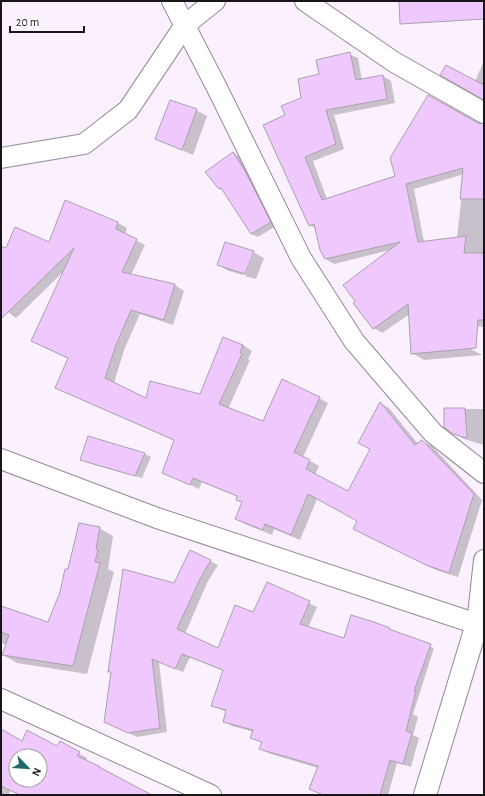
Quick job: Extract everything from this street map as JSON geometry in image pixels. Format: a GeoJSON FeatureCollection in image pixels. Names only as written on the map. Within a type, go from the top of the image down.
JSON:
{"type":"FeatureCollection","features":[{"type":"Feature","properties":{"kind":"street"},"geometry":{"type":"LineString","coordinates":[[172,1],[301,258],[354,341],[434,433],[484,473]]}},
{"type":"Feature","properties":{"kind":"street"},"geometry":{"type":"LineString","coordinates":[[1,158],[84,144],[128,110],[185,25],[215,1]]}},
{"type":"Feature","properties":{"kind":"street"},"geometry":{"type":"LineString","coordinates":[[304,1],[394,62],[484,113]]}},
{"type":"Feature","properties":{"kind":"street"},"geometry":{"type":"LineString","coordinates":[[1,459],[157,518],[481,625]]}},
{"type":"Feature","properties":{"kind":"street"},"geometry":{"type":"LineString","coordinates":[[425,795],[481,625],[484,560]]}},
{"type":"Feature","properties":{"kind":"street"},"geometry":{"type":"LineString","coordinates":[[1,699],[209,795]]}},
{"type":"Feature","properties":{"kind":"building"},"geometry":{"type":"Polygon","coordinates":[[[399,1],[484,1],[484,19],[400,24],[399,1]]]}},
{"type":"Feature","properties":{"kind":"building"},"geometry":{"type":"Polygon","coordinates":[[[350,52],[356,80],[383,75],[387,99],[326,110],[336,144],[305,157],[322,200],[395,176],[390,158],[428,95],[478,123],[484,124],[484,199],[460,199],[463,168],[406,184],[418,242],[466,236],[464,253],[484,253],[484,320],[478,320],[476,348],[411,354],[408,304],[373,329],[353,303],[355,301],[343,285],[400,242],[325,259],[320,250],[314,224],[309,226],[263,125],[285,115],[281,106],[301,98],[298,79],[319,74],[316,60],[350,52]]]}},
{"type":"Feature","properties":{"kind":"building"},"geometry":{"type":"Polygon","coordinates":[[[446,65],[484,85],[484,100],[440,75],[446,65]]]}},
{"type":"Feature","properties":{"kind":"building"},"geometry":{"type":"Polygon","coordinates":[[[170,100],[197,109],[182,150],[155,139],[170,100]]]}},
{"type":"Feature","properties":{"kind":"building"},"geometry":{"type":"Polygon","coordinates":[[[233,152],[245,171],[271,222],[251,234],[221,188],[219,189],[205,172],[233,152]]]}},
{"type":"Feature","properties":{"kind":"building"},"geometry":{"type":"Polygon","coordinates":[[[65,200],[118,222],[116,229],[137,239],[122,272],[175,284],[164,320],[131,310],[116,345],[105,378],[146,398],[150,381],[200,394],[223,337],[243,345],[240,353],[242,354],[219,404],[263,421],[282,379],[320,397],[294,452],[310,460],[306,469],[348,491],[370,449],[358,443],[380,402],[415,445],[422,440],[474,494],[449,573],[426,565],[353,529],[357,521],[308,494],[291,535],[265,524],[263,530],[235,519],[242,502],[236,500],[237,496],[193,478],[190,485],[162,473],[174,440],[55,388],[68,358],[31,341],[74,248],[1,319],[1,246],[6,248],[15,227],[49,242],[65,200]]]}},
{"type":"Feature","properties":{"kind":"building"},"geometry":{"type":"Polygon","coordinates":[[[225,242],[254,251],[245,274],[217,265],[225,242]]]}},
{"type":"Feature","properties":{"kind":"building"},"geometry":{"type":"Polygon","coordinates":[[[444,408],[465,408],[467,438],[453,434],[444,427],[444,408]]]}},
{"type":"Feature","properties":{"kind":"building"},"geometry":{"type":"Polygon","coordinates":[[[88,436],[145,453],[135,476],[80,460],[88,436]]]}},
{"type":"Feature","properties":{"kind":"building"},"geometry":{"type":"Polygon","coordinates":[[[79,523],[100,527],[96,549],[98,550],[95,562],[100,563],[73,666],[2,655],[9,635],[1,632],[1,606],[48,622],[60,592],[65,569],[68,569],[79,523]]]}},
{"type":"Feature","properties":{"kind":"building"},"geometry":{"type":"Polygon","coordinates":[[[190,550],[211,560],[200,579],[177,629],[218,648],[235,605],[253,612],[267,582],[310,601],[300,624],[344,638],[351,615],[374,622],[431,644],[414,691],[416,691],[406,731],[412,733],[403,764],[390,760],[380,795],[323,795],[309,789],[318,766],[259,749],[262,742],[250,738],[253,730],[223,722],[226,710],[211,706],[223,670],[182,654],[175,669],[152,659],[160,728],[128,733],[104,722],[111,672],[108,672],[123,569],[174,583],[190,550]]]}},
{"type":"Feature","properties":{"kind":"building"},"geometry":{"type":"Polygon","coordinates":[[[1,729],[22,741],[27,730],[57,746],[60,741],[80,752],[77,756],[99,766],[152,795],[20,795],[1,786],[1,729]]]}}]}
